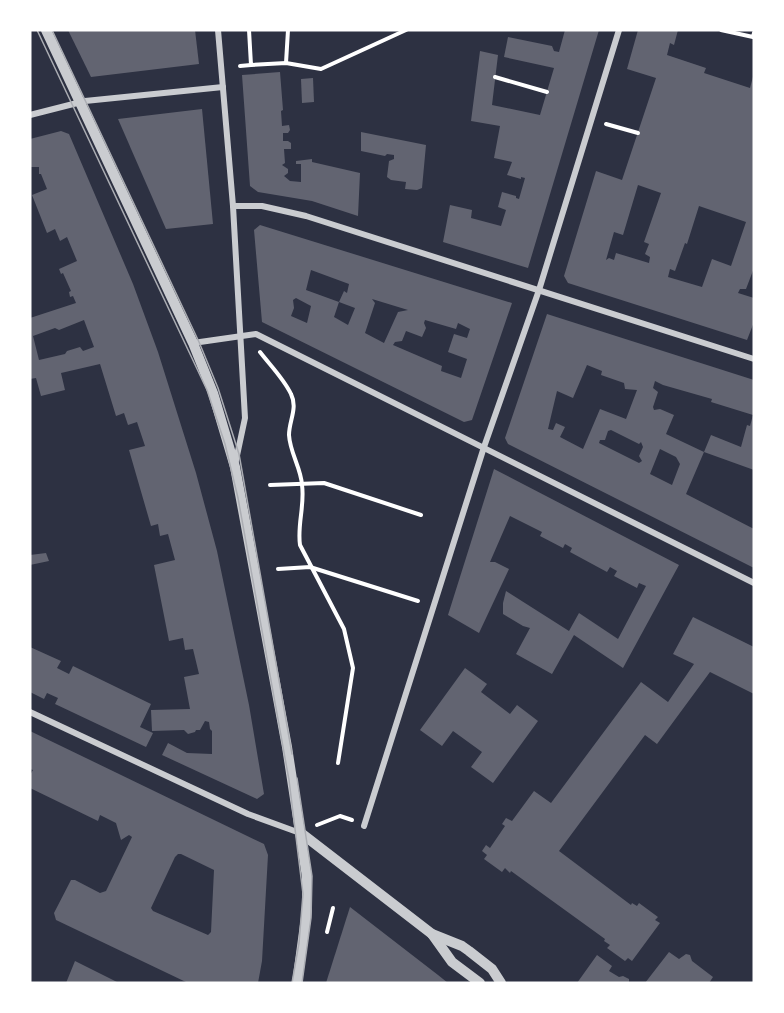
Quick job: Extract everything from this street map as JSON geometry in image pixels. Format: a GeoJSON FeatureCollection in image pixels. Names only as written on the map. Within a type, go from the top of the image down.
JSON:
{"type":"FeatureCollection","features":[{"type":"Feature","properties":{"kind":"street"},"geometry":{"type":"LineString","coordinates":[[46,30],[193,343],[213,393],[235,467],[285,736],[307,878],[307,910],[297,983]]}},
{"type":"Feature","properties":{"kind":"street"},"geometry":{"type":"LineString","coordinates":[[218,30],[233,206],[245,418],[235,467]]}},
{"type":"Feature","properties":{"kind":"street"},"geometry":{"type":"LineString","coordinates":[[363,826],[484,447],[539,290],[619,30]]}},
{"type":"Feature","properties":{"kind":"street"},"geometry":{"type":"LineString","coordinates":[[30,115],[80,102],[223,87]]}},
{"type":"Feature","properties":{"kind":"street"},"geometry":{"type":"LineString","coordinates":[[233,206],[262,206],[306,216],[754,359]]}},
{"type":"Feature","properties":{"kind":"street"},"geometry":{"type":"LineString","coordinates":[[193,343],[256,334],[754,583]]}},
{"type":"Feature","properties":{"kind":"street"},"geometry":{"type":"LineString","coordinates":[[30,712],[263,820],[301,833],[432,934],[462,946],[492,969],[501,983]]}},
{"type":"Feature","properties":{"kind":"street"},"geometry":{"type":"LineString","coordinates":[[432,934],[452,962],[480,983]]}},
{"type":"Feature","properties":{"kind":"path"},"geometry":{"type":"LineString","coordinates":[[249,30],[251,65]]}},
{"type":"Feature","properties":{"kind":"path"},"geometry":{"type":"LineString","coordinates":[[286,63],[288,30]]}},
{"type":"Feature","properties":{"kind":"path"},"geometry":{"type":"LineString","coordinates":[[240,66],[286,63],[321,69],[406,30]]}},
{"type":"Feature","properties":{"kind":"path"},"geometry":{"type":"LineString","coordinates":[[721,30],[753,37],[754,33]]}},
{"type":"Feature","properties":{"kind":"path"},"geometry":{"type":"LineString","coordinates":[[495,77],[547,92]]}},
{"type":"Feature","properties":{"kind":"path"},"geometry":{"type":"LineString","coordinates":[[606,124],[638,133]]}},
{"type":"Feature","properties":{"kind":"path"},"geometry":{"type":"LineString","coordinates":[[257,349],[291,393],[294,414],[289,431],[290,446],[302,483],[303,499],[298,533],[300,545],[344,629],[353,668],[338,763]]}},
{"type":"Feature","properties":{"kind":"path"},"geometry":{"type":"LineString","coordinates":[[270,484],[324,483],[421,515]]}},
{"type":"Feature","properties":{"kind":"path"},"geometry":{"type":"LineString","coordinates":[[278,569],[310,567],[418,602]]}},
{"type":"Feature","properties":{"kind":"path"},"geometry":{"type":"LineString","coordinates":[[301,833],[323,821],[340,816],[363,826]]}},
{"type":"Feature","properties":{"kind":"path"},"geometry":{"type":"LineString","coordinates":[[327,932],[333,908]]}},
{"type":"Feature","properties":{"kind":"building"},"geometry":{"type":"Polygon","coordinates":[[[68,30],[195,30],[199,64],[91,77],[68,30]]]}},
{"type":"Feature","properties":{"kind":"building"},"geometry":{"type":"Polygon","coordinates":[[[565,30],[599,30],[528,268],[443,242],[450,205],[472,210],[471,218],[501,226],[506,210],[498,207],[502,192],[519,199],[525,178],[507,175],[512,162],[494,158],[500,126],[471,121],[480,51],[498,55],[492,105],[540,115],[554,68],[504,57],[508,37],[552,46],[554,51],[559,52],[565,30]]]}},
{"type":"Feature","properties":{"kind":"building"},"geometry":{"type":"Polygon","coordinates":[[[638,30],[678,30],[674,45],[670,43],[667,55],[706,68],[704,73],[750,88],[754,73],[754,268],[746,289],[740,289],[738,293],[754,298],[754,322],[747,340],[568,283],[564,276],[596,171],[622,180],[656,78],[627,69],[638,30]],[[638,185],[623,235],[614,232],[606,260],[609,258],[614,260],[616,253],[649,263],[650,257],[645,254],[649,244],[644,242],[661,193],[638,185]],[[699,206],[687,244],[685,243],[675,271],[670,269],[668,277],[702,287],[712,259],[731,266],[746,222],[699,206]]]}},
{"type":"Feature","properties":{"kind":"building"},"geometry":{"type":"Polygon","coordinates":[[[280,72],[282,126],[289,125],[290,130],[288,133],[283,133],[283,141],[291,143],[291,149],[284,149],[285,163],[282,165],[288,169],[288,173],[284,176],[290,181],[301,182],[301,164],[296,164],[296,161],[312,159],[312,162],[360,173],[358,216],[312,201],[258,192],[250,186],[242,75],[280,72]]]}},
{"type":"Feature","properties":{"kind":"building"},"geometry":{"type":"Polygon","coordinates":[[[313,78],[314,102],[302,103],[301,79],[313,78]]]}},
{"type":"Feature","properties":{"kind":"building"},"geometry":{"type":"Polygon","coordinates":[[[202,109],[213,224],[166,229],[118,119],[202,109]]]}},
{"type":"Feature","properties":{"kind":"building"},"geometry":{"type":"Polygon","coordinates":[[[61,131],[69,134],[133,284],[158,352],[196,473],[217,551],[249,705],[264,794],[257,799],[162,755],[168,743],[187,753],[212,754],[212,731],[209,722],[205,721],[200,730],[188,734],[184,730],[152,731],[151,710],[190,709],[184,677],[199,674],[193,649],[185,650],[183,638],[169,641],[154,565],[175,560],[168,534],[160,536],[158,524],[151,526],[129,450],[145,446],[137,422],[128,425],[124,413],[116,416],[100,364],[61,373],[65,390],[41,396],[36,378],[30,379],[30,318],[76,303],[73,296],[70,297],[69,292],[71,291],[59,269],[77,261],[67,237],[60,241],[55,229],[47,233],[32,195],[47,189],[39,174],[39,167],[30,167],[30,139],[61,131]],[[84,320],[59,330],[55,328],[33,336],[39,360],[65,354],[67,351],[80,347],[83,351],[94,347],[84,320]]]}},
{"type":"Feature","properties":{"kind":"building"},"geometry":{"type":"Polygon","coordinates":[[[361,132],[426,145],[422,188],[405,189],[406,182],[391,180],[387,177],[389,161],[394,159],[394,155],[385,156],[361,151],[361,132]]]}},
{"type":"Feature","properties":{"kind":"building"},"geometry":{"type":"Polygon","coordinates":[[[260,225],[512,303],[472,420],[464,422],[262,322],[254,230],[260,225]],[[311,270],[306,290],[339,302],[344,291],[347,293],[349,284],[311,270]],[[296,298],[293,300],[294,308],[291,316],[307,323],[311,306],[296,298]],[[372,299],[375,303],[365,333],[384,343],[398,312],[408,310],[372,299]],[[339,302],[334,317],[348,325],[355,308],[339,302]],[[425,320],[426,328],[422,337],[406,331],[402,341],[395,342],[393,345],[442,366],[441,371],[461,378],[467,359],[448,352],[454,334],[467,338],[470,329],[458,323],[456,329],[425,320]]]}},
{"type":"Feature","properties":{"kind":"building"},"geometry":{"type":"Polygon","coordinates":[[[547,314],[754,380],[754,470],[704,452],[686,494],[754,529],[754,568],[508,444],[505,438],[547,314]],[[587,365],[573,398],[557,391],[548,429],[553,430],[556,423],[565,427],[560,437],[583,449],[600,409],[626,419],[637,390],[625,389],[624,383],[601,375],[602,371],[587,365]],[[655,381],[653,388],[658,392],[654,410],[660,409],[674,415],[666,434],[704,452],[711,435],[741,447],[747,425],[750,426],[753,415],[655,381]],[[611,430],[608,431],[605,440],[600,440],[599,443],[639,463],[642,461],[639,456],[643,447],[641,442],[639,444],[611,430]],[[660,449],[650,474],[672,485],[680,464],[676,457],[660,449]]]}},
{"type":"Feature","properties":{"kind":"building"},"geometry":{"type":"Polygon","coordinates":[[[494,469],[679,565],[623,668],[574,635],[552,674],[516,654],[530,628],[503,614],[506,591],[569,631],[579,613],[618,639],[646,586],[639,583],[637,588],[614,576],[617,571],[610,567],[607,572],[570,552],[572,548],[565,544],[563,548],[540,536],[542,532],[510,516],[490,562],[509,569],[479,633],[448,615],[494,469]]]}},
{"type":"Feature","properties":{"kind":"building"},"geometry":{"type":"Polygon","coordinates":[[[46,553],[49,561],[30,565],[30,555],[46,553]]]}},
{"type":"Feature","properties":{"kind":"building"},"geometry":{"type":"Polygon","coordinates":[[[693,617],[754,647],[754,694],[710,672],[657,744],[645,735],[559,851],[631,905],[632,903],[637,906],[639,903],[658,917],[655,920],[660,923],[632,961],[628,958],[625,961],[607,948],[610,945],[604,941],[605,939],[511,871],[510,873],[505,868],[502,872],[484,859],[487,855],[482,851],[486,845],[490,848],[505,826],[502,824],[506,818],[512,821],[534,791],[551,803],[641,682],[668,702],[694,664],[673,654],[693,617]]]}},
{"type":"Feature","properties":{"kind":"building"},"geometry":{"type":"Polygon","coordinates":[[[30,647],[61,661],[57,668],[69,674],[73,666],[151,704],[140,727],[153,733],[146,747],[55,704],[58,698],[47,693],[44,699],[30,692],[30,647]]]}},
{"type":"Feature","properties":{"kind":"building"},"geometry":{"type":"Polygon","coordinates":[[[465,668],[487,684],[481,692],[510,714],[517,705],[538,721],[493,783],[471,767],[482,752],[453,731],[442,746],[420,730],[465,668]]]}},
{"type":"Feature","properties":{"kind":"building"},"geometry":{"type":"Polygon","coordinates":[[[30,731],[264,844],[268,855],[262,961],[258,983],[188,983],[56,920],[54,913],[71,880],[100,893],[106,891],[132,837],[129,835],[121,840],[116,823],[100,815],[98,821],[30,788],[30,775],[33,770],[30,769],[30,731]],[[178,854],[151,908],[153,911],[208,935],[211,932],[214,870],[178,854]]]}},
{"type":"Feature","properties":{"kind":"building"},"geometry":{"type":"Polygon","coordinates":[[[350,907],[438,975],[448,983],[326,983],[350,907]]]}},
{"type":"Feature","properties":{"kind":"building"},"geometry":{"type":"Polygon","coordinates":[[[669,952],[679,959],[686,954],[690,955],[692,961],[713,977],[709,983],[645,983],[669,952]]]}},
{"type":"Feature","properties":{"kind":"building"},"geometry":{"type":"Polygon","coordinates":[[[597,955],[612,966],[609,971],[619,977],[629,979],[629,983],[577,983],[597,955]]]}},
{"type":"Feature","properties":{"kind":"building"},"geometry":{"type":"Polygon","coordinates":[[[75,961],[119,983],[66,983],[75,961]]]}},
{"type":"Feature","properties":{"kind":"tram line"},"geometry":{"type":"LineString","coordinates":[[37,30],[207,390],[225,444],[238,498],[289,780],[303,894],[299,943],[292,983]]}},
{"type":"Feature","properties":{"kind":"tram line"},"geometry":{"type":"LineString","coordinates":[[52,30],[199,342],[218,388],[239,454],[292,754]]}},
{"type":"Feature","properties":{"kind":"tram line"},"geometry":{"type":"LineString","coordinates":[[297,778],[312,876],[311,918],[302,983]]}}]}
